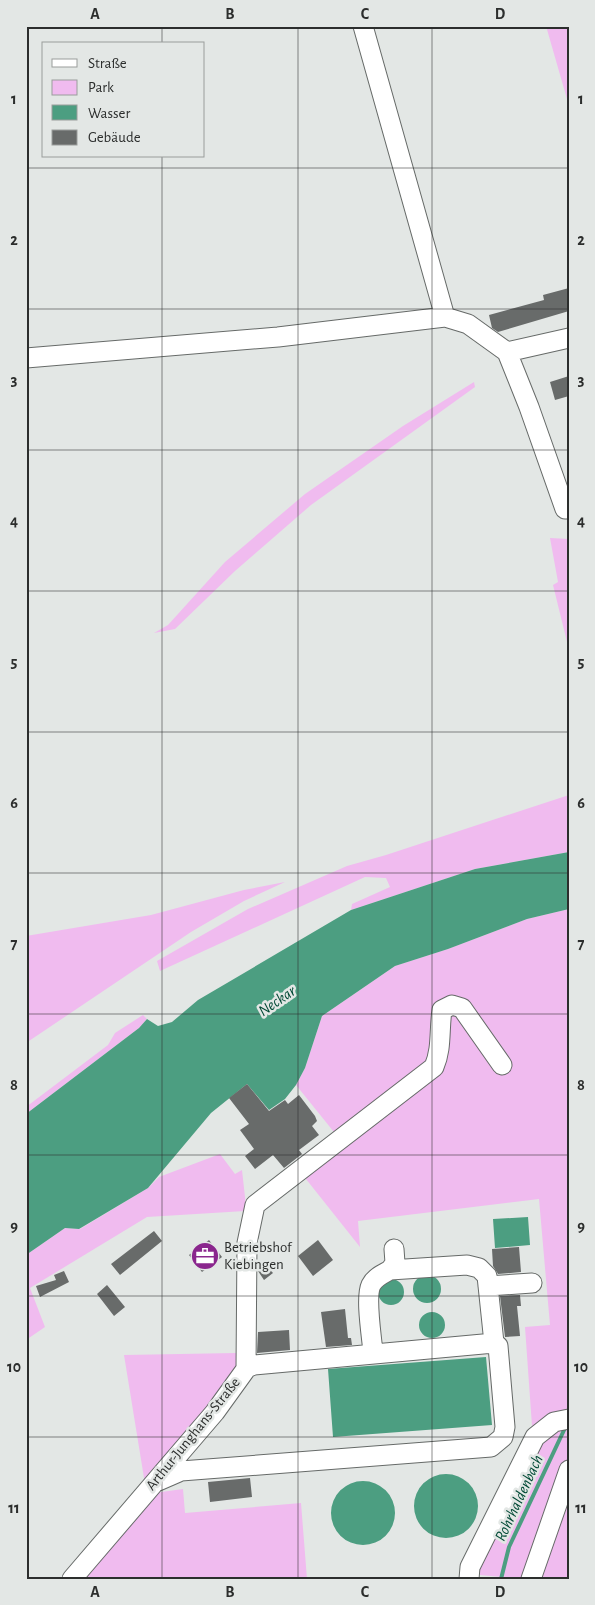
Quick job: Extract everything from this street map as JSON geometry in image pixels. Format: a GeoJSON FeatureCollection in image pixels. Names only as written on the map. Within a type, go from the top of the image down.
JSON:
{"type":"FeatureCollection","features":[{"type":"Feature","properties":{"kind":"street"},"geometry":{"type":"LineString","coordinates":[[362,26],[445,317]]}},
{"type":"Feature","properties":{"kind":"street"},"geometry":{"type":"LineString","coordinates":[[26,358],[278,338],[445,317],[468,324],[506,352],[529,407],[565,509]]}},
{"type":"Feature","properties":{"kind":"street"},"geometry":{"type":"LineString","coordinates":[[506,352],[569,338]]}},
{"type":"Feature","properties":{"kind":"street","name":"Arthur-Junghans-Straße"},"geometry":{"type":"LineString","coordinates":[[72,1579],[215,1412],[246,1368],[247,1243],[255,1205],[434,1067],[440,1053],[439,1028],[442,1010],[452,1005],[462,1008],[502,1065]]}},
{"type":"Feature","properties":{"kind":"street"},"geometry":{"type":"LineString","coordinates":[[390,1270],[395,1263],[394,1249]]}},
{"type":"Feature","properties":{"kind":"street"},"geometry":{"type":"LineString","coordinates":[[155,1482],[181,1471],[491,1447],[503,1437],[506,1427],[498,1346],[494,1343],[487,1276],[479,1268],[467,1266],[390,1270],[380,1275],[371,1285],[369,1298],[374,1353]]}},
{"type":"Feature","properties":{"kind":"street"},"geometry":{"type":"LineString","coordinates":[[488,1286],[532,1283]]}},
{"type":"Feature","properties":{"kind":"street"},"geometry":{"type":"LineString","coordinates":[[246,1368],[254,1365],[494,1343]]}},
{"type":"Feature","properties":{"kind":"street"},"geometry":{"type":"LineString","coordinates":[[469,1579],[470,1567],[535,1437],[554,1422],[569,1419]]}},
{"type":"Feature","properties":{"kind":"street"},"geometry":{"type":"LineString","coordinates":[[531,1579],[569,1470]]}},
{"type":"Feature","properties":{"kind":"green space"},"geometry":{"type":"Polygon","coordinates":[[[546,26],[569,26],[569,106],[546,26]]]}},
{"type":"Feature","properties":{"kind":"green space"},"geometry":{"type":"Polygon","coordinates":[[[474,382],[475,387],[311,505],[235,571],[175,629],[154,633],[168,625],[225,562],[305,494],[403,426],[474,382]]]}},
{"type":"Feature","properties":{"kind":"green space"},"geometry":{"type":"Polygon","coordinates":[[[550,538],[569,539],[569,650],[553,585],[558,582],[550,538]]]}},
{"type":"Feature","properties":{"kind":"green space"},"geometry":{"type":"Polygon","coordinates":[[[569,795],[569,852],[475,869],[351,910],[352,904],[390,887],[386,878],[365,877],[160,971],[157,961],[248,909],[347,866],[569,795]]]}},
{"type":"Feature","properties":{"kind":"green space"},"geometry":{"type":"Polygon","coordinates":[[[285,882],[244,901],[191,932],[26,1043],[26,936],[151,915],[244,890],[285,882]]]}},
{"type":"Feature","properties":{"kind":"green space"},"geometry":{"type":"Polygon","coordinates":[[[569,909],[569,1412],[554,1414],[532,1426],[525,1327],[550,1325],[539,1199],[358,1221],[360,1247],[302,1174],[342,1142],[296,1085],[305,1068],[322,1016],[395,966],[448,949],[527,919],[569,909]]]}},
{"type":"Feature","properties":{"kind":"green space"},"geometry":{"type":"Polygon","coordinates":[[[143,1015],[147,1019],[139,1028],[26,1114],[26,1107],[108,1045],[115,1033],[143,1015]]]}},
{"type":"Feature","properties":{"kind":"green space"},"geometry":{"type":"Polygon","coordinates":[[[220,1154],[235,1174],[242,1170],[245,1211],[147,1217],[30,1288],[45,1327],[26,1340],[26,1255],[65,1228],[80,1229],[148,1188],[159,1177],[220,1154]]]}},
{"type":"Feature","properties":{"kind":"green space"},"geometry":{"type":"Polygon","coordinates":[[[236,1353],[238,1370],[145,1484],[124,1355],[236,1353]]]}},
{"type":"Feature","properties":{"kind":"green space"},"geometry":{"type":"Polygon","coordinates":[[[569,1423],[569,1458],[522,1579],[480,1575],[479,1567],[538,1443],[569,1423]]]}},
{"type":"Feature","properties":{"kind":"green space"},"geometry":{"type":"Polygon","coordinates":[[[569,1484],[569,1579],[538,1579],[569,1484]]]}},
{"type":"Feature","properties":{"kind":"green space"},"geometry":{"type":"Polygon","coordinates":[[[183,1489],[185,1513],[301,1503],[307,1579],[79,1579],[154,1493],[183,1489]]]}},
{"type":"Feature","properties":{"kind":"water","name":"Neckar"},"geometry":{"type":"Polygon","coordinates":[[[569,852],[569,909],[527,919],[448,949],[395,966],[322,1016],[305,1068],[296,1085],[285,1099],[269,1110],[247,1084],[211,1113],[148,1188],[79,1229],[65,1228],[26,1255],[26,1114],[139,1028],[147,1019],[158,1026],[172,1022],[198,1000],[351,910],[475,869],[569,852]]]}},
{"type":"Feature","properties":{"kind":"water"},"geometry":{"type":"Polygon","coordinates":[[[528,1217],[530,1245],[495,1248],[493,1219],[528,1217]]]}},
{"type":"Feature","properties":{"kind":"water"},"geometry":{"type":"Polygon","coordinates":[[[427,1275],[437,1279],[441,1289],[437,1299],[427,1303],[417,1299],[413,1289],[417,1279],[427,1275]]]}},
{"type":"Feature","properties":{"kind":"water"},"geometry":{"type":"Polygon","coordinates":[[[391,1279],[400,1283],[404,1292],[400,1301],[391,1305],[382,1301],[378,1292],[382,1283],[391,1279]]]}},
{"type":"Feature","properties":{"kind":"water"},"geometry":{"type":"Polygon","coordinates":[[[432,1312],[442,1315],[445,1325],[442,1335],[432,1338],[422,1335],[419,1325],[422,1315],[432,1312]]]}},
{"type":"Feature","properties":{"kind":"water"},"geometry":{"type":"Polygon","coordinates":[[[486,1357],[492,1425],[333,1437],[328,1369],[486,1357]]]}},
{"type":"Feature","properties":{"kind":"water"},"geometry":{"type":"Polygon","coordinates":[[[440,1474],[452,1474],[469,1483],[476,1494],[478,1506],[476,1518],[469,1529],[452,1538],[440,1538],[428,1533],[419,1524],[414,1512],[414,1500],[419,1488],[428,1479],[440,1474]]]}},
{"type":"Feature","properties":{"kind":"water"},"geometry":{"type":"Polygon","coordinates":[[[357,1481],[369,1481],[386,1490],[393,1501],[395,1513],[393,1525],[386,1536],[369,1545],[357,1545],[345,1540],[336,1531],[331,1519],[331,1507],[336,1495],[345,1486],[357,1481]]]}},
{"type":"Feature","properties":{"kind":"building"},"geometry":{"type":"Polygon","coordinates":[[[569,288],[569,311],[498,332],[492,328],[489,315],[544,300],[543,295],[569,288]]]}},
{"type":"Feature","properties":{"kind":"building"},"geometry":{"type":"Polygon","coordinates":[[[569,376],[569,396],[555,400],[550,382],[569,376]]]}},
{"type":"Feature","properties":{"kind":"building"},"geometry":{"type":"Polygon","coordinates":[[[247,1084],[269,1111],[285,1100],[288,1104],[299,1095],[315,1116],[317,1121],[312,1126],[319,1135],[299,1150],[302,1154],[284,1168],[273,1155],[255,1169],[245,1156],[254,1149],[240,1130],[249,1124],[229,1098],[247,1084]]]}},
{"type":"Feature","properties":{"kind":"building"},"geometry":{"type":"Polygon","coordinates":[[[154,1231],[162,1241],[120,1275],[111,1264],[154,1231]]]}},
{"type":"Feature","properties":{"kind":"building","name":"Betriebshof Kiebingen"},"geometry":{"type":"Polygon","coordinates":[[[209,1240],[222,1257],[202,1272],[189,1255],[209,1240]]]}},
{"type":"Feature","properties":{"kind":"building"},"geometry":{"type":"Polygon","coordinates":[[[318,1240],[333,1260],[313,1276],[298,1256],[318,1240]]]}},
{"type":"Feature","properties":{"kind":"building"},"geometry":{"type":"Polygon","coordinates":[[[519,1247],[521,1272],[498,1274],[493,1266],[492,1249],[519,1247]]]}},
{"type":"Feature","properties":{"kind":"building"},"geometry":{"type":"Polygon","coordinates":[[[266,1265],[273,1273],[264,1280],[258,1271],[266,1265]]]}},
{"type":"Feature","properties":{"kind":"building"},"geometry":{"type":"Polygon","coordinates":[[[64,1271],[69,1282],[40,1297],[36,1286],[56,1280],[54,1275],[64,1271]]]}},
{"type":"Feature","properties":{"kind":"building"},"geometry":{"type":"Polygon","coordinates":[[[107,1285],[125,1307],[114,1316],[97,1294],[107,1285]]]}},
{"type":"Feature","properties":{"kind":"building"},"geometry":{"type":"Polygon","coordinates":[[[520,1295],[521,1306],[517,1306],[520,1336],[505,1337],[500,1296],[520,1295]]]}},
{"type":"Feature","properties":{"kind":"building"},"geometry":{"type":"Polygon","coordinates":[[[345,1309],[348,1338],[351,1338],[352,1345],[326,1347],[321,1312],[345,1309]]]}},
{"type":"Feature","properties":{"kind":"building"},"geometry":{"type":"Polygon","coordinates":[[[289,1330],[290,1350],[257,1353],[258,1332],[289,1330]]]}},
{"type":"Feature","properties":{"kind":"building"},"geometry":{"type":"Polygon","coordinates":[[[250,1478],[252,1497],[210,1502],[208,1482],[250,1478]]]}},
{"type":"Feature","properties":{"kind":"waterway","name":"Rohrhaldenbach"},"geometry":{"type":"LineString","coordinates":[[501,1579],[509,1547],[565,1428]]}},
{"type":"Feature","properties":{"kind":"place","name":"Betriebshof Kiebingen"},"geometry":{"type":"Point","coordinates":[205,1256]}}]}
